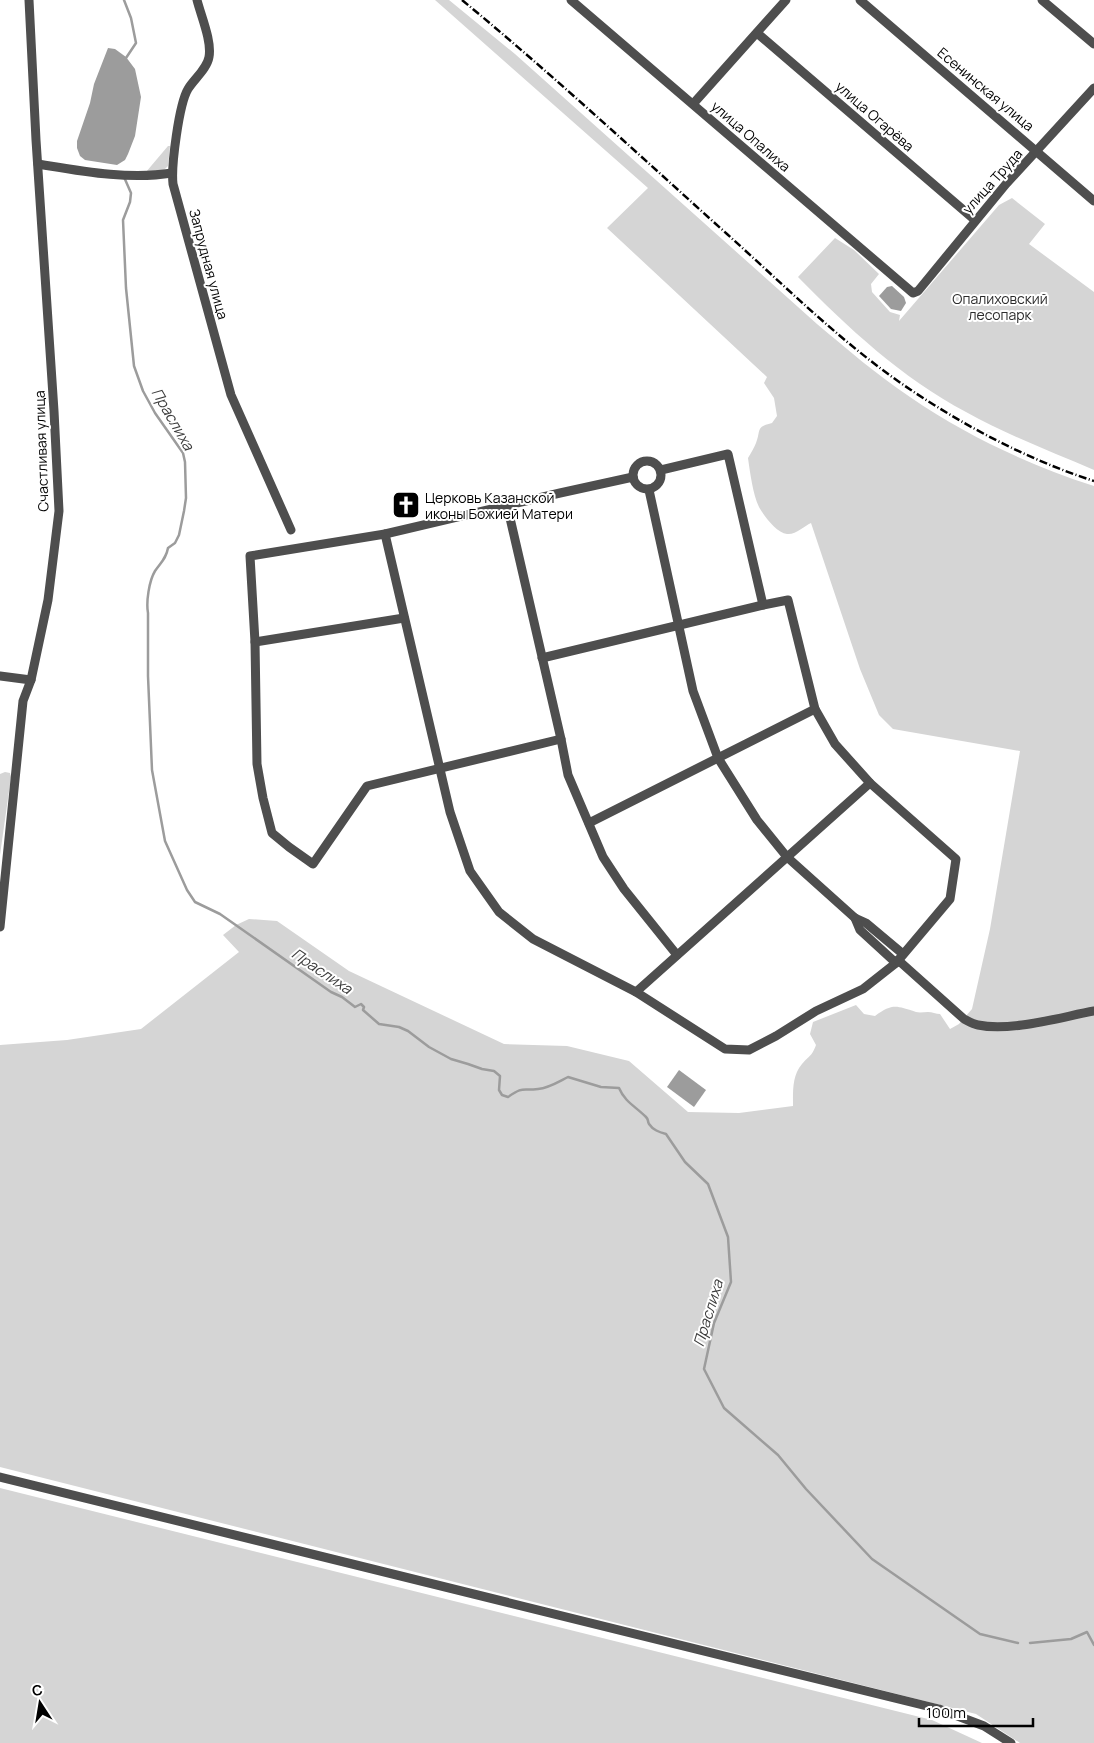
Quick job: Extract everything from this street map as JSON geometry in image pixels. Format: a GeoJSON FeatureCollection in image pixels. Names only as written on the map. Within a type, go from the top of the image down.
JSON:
{"type":"FeatureCollection","features":[{"type":"Feature","properties":{"kind":"street","name":"Счастливая улица"},"geometry":{"type":"LineString","coordinates":[[0,928],[24,700],[31,680],[48,600],[59,511],[30,0]]}},
{"type":"Feature","properties":{"kind":"street","name":"Запрудная улица"},"geometry":{"type":"LineString","coordinates":[[197,0],[209,46],[209,58],[187,90],[180,114],[172,173],[185,231],[231,395],[291,530]]}},
{"type":"Feature","properties":{"kind":"street","name":"улица Опалиха"},"geometry":{"type":"LineString","coordinates":[[571,0],[913,293]]}},
{"type":"Feature","properties":{"kind":"street"},"geometry":{"type":"LineString","coordinates":[[693,104],[786,0]]}},
{"type":"Feature","properties":{"kind":"street","name":"Есенинская улица"},"geometry":{"type":"LineString","coordinates":[[860,0],[1094,201]]}},
{"type":"Feature","properties":{"kind":"street"},"geometry":{"type":"LineString","coordinates":[[1042,0],[1094,44]]}},
{"type":"Feature","properties":{"kind":"street","name":"улица Огарёва"},"geometry":{"type":"LineString","coordinates":[[757,33],[975,220]]}},
{"type":"Feature","properties":{"kind":"street","name":"улица Труда"},"geometry":{"type":"LineString","coordinates":[[913,293],[918,291],[975,220],[1094,88]]}},
{"type":"Feature","properties":{"kind":"street"},"geometry":{"type":"LineString","coordinates":[[38,164],[76,171],[134,175],[156,176],[172,173]]}},
{"type":"Feature","properties":{"kind":"street"},"geometry":{"type":"LineString","coordinates":[[661,470],[728,454],[763,605]]}},
{"type":"Feature","properties":{"kind":"street"},"geometry":{"type":"LineString","coordinates":[[648,460],[656,463],[661,470],[662,478],[657,486],[649,490],[641,488],[636,484],[633,477],[634,468],[640,462],[648,460]]}},
{"type":"Feature","properties":{"kind":"street"},"geometry":{"type":"LineString","coordinates":[[561,739],[367,786],[313,864],[289,848],[272,832],[263,798],[258,772],[255,642],[250,556],[385,534],[633,477]]}},
{"type":"Feature","properties":{"kind":"street"},"geometry":{"type":"LineString","coordinates":[[649,490],[694,692],[718,758],[757,820],[787,857],[855,918],[860,930],[899,959],[964,1019],[977,1024],[995,1026],[1017,1025],[1094,1011]]}},
{"type":"Feature","properties":{"kind":"street"},"geometry":{"type":"LineString","coordinates":[[507,506],[568,774],[603,857],[624,889],[677,955]]}},
{"type":"Feature","properties":{"kind":"street"},"geometry":{"type":"LineString","coordinates":[[385,534],[450,812],[470,871],[499,912],[533,938],[636,992],[725,1049],[749,1050],[816,1011],[863,989],[899,959],[950,899],[956,859],[870,783],[835,744],[815,709],[788,600],[542,658]]}},
{"type":"Feature","properties":{"kind":"street"},"geometry":{"type":"LineString","coordinates":[[255,642],[404,618]]}},
{"type":"Feature","properties":{"kind":"street"},"geometry":{"type":"LineString","coordinates":[[0,676],[31,680]]}},
{"type":"Feature","properties":{"kind":"street"},"geometry":{"type":"LineString","coordinates":[[589,823],[815,709]]}},
{"type":"Feature","properties":{"kind":"street"},"geometry":{"type":"LineString","coordinates":[[636,992],[870,783]]}},
{"type":"Feature","properties":{"kind":"street"},"geometry":{"type":"LineString","coordinates":[[0,1477],[939,1709],[984,1726],[1011,1743]]}},
{"type":"Feature","properties":{"kind":"green space"},"geometry":{"type":"Polygon","coordinates":[[[435,0],[449,0],[515,54],[817,324],[886,380],[932,411],[976,437],[1046,469],[1094,486],[1094,1743],[1020,1743],[976,1714],[0,1467],[0,1045],[67,1040],[141,1029],[239,952],[223,935],[236,925],[249,919],[277,921],[349,971],[504,1044],[567,1046],[629,1061],[688,1112],[739,1113],[793,1106],[796,1074],[816,1045],[810,1034],[813,1022],[856,1005],[864,1014],[875,1016],[891,1007],[940,1014],[950,1029],[959,1024],[972,1009],[990,929],[1020,751],[893,729],[879,715],[860,669],[811,523],[794,533],[783,533],[767,519],[757,502],[748,458],[761,428],[772,423],[777,416],[774,398],[764,383],[767,377],[607,228],[648,188],[435,0]]]}},
{"type":"Feature","properties":{"kind":"green space"},"geometry":{"type":"Polygon","coordinates":[[[170,146],[168,166],[162,172],[146,172],[170,146]]]}},
{"type":"Feature","properties":{"kind":"green space","name":"Опалиховский лесопарк"},"geometry":{"type":"Polygon","coordinates":[[[1012,198],[1045,224],[1029,244],[1094,292],[1094,470],[997,428],[942,399],[877,351],[836,315],[798,277],[835,238],[854,250],[879,274],[871,284],[872,292],[890,312],[900,315],[899,321],[999,205],[1012,198]]]}},
{"type":"Feature","properties":{"kind":"green space"},"geometry":{"type":"Polygon","coordinates":[[[10,773],[11,777],[0,855],[0,774],[10,773]]]}},
{"type":"Feature","properties":{"kind":"green space"},"geometry":{"type":"Polygon","coordinates":[[[0,1488],[932,1720],[982,1743],[0,1743],[0,1488]]]}},
{"type":"Feature","properties":{"kind":"shaded area"},"geometry":{"type":"Polygon","coordinates":[[[108,48],[115,49],[126,57],[135,69],[141,97],[135,136],[125,160],[117,165],[85,160],[80,156],[77,148],[77,141],[90,103],[94,84],[108,48]]]}},
{"type":"Feature","properties":{"kind":"shaded area"},"geometry":{"type":"Polygon","coordinates":[[[892,286],[904,297],[906,303],[901,311],[891,309],[879,296],[887,287],[892,286]]]}},
{"type":"Feature","properties":{"kind":"shaded area"},"geometry":{"type":"Polygon","coordinates":[[[679,1070],[706,1090],[694,1107],[667,1087],[679,1070]]]}},
{"type":"Feature","properties":{"kind":"waterway","name":"Праслиха"},"geometry":{"type":"LineString","coordinates":[[124,0],[131,18],[136,43],[126,58]]}},
{"type":"Feature","properties":{"kind":"waterway","name":"Праслиха"},"geometry":{"type":"LineString","coordinates":[[124,177],[131,193],[130,202],[123,220],[126,288],[134,366],[143,391],[155,413],[183,453],[185,462],[186,498],[179,535],[175,543],[168,548],[165,558],[153,575],[147,603],[152,770],[165,841],[187,890],[195,902],[220,914],[331,992],[342,997],[355,1007],[361,1004],[364,1007],[363,1010],[379,1024],[399,1027],[408,1031],[429,1047],[451,1059],[494,1071],[500,1076],[499,1090],[502,1095],[508,1097],[520,1090],[546,1087],[568,1077],[601,1087],[619,1088],[627,1100],[647,1118],[652,1128],[666,1134],[685,1162],[708,1184],[728,1237],[731,1282],[714,1323],[704,1369],[724,1408],[778,1455],[806,1489],[872,1559],[980,1634],[1018,1643]]}},
{"type":"Feature","properties":{"kind":"waterway","name":"Праслиха"},"geometry":{"type":"LineString","coordinates":[[1030,1643],[1071,1639],[1087,1632],[1094,1645]]}},
{"type":"Feature","properties":{"kind":"railway"},"geometry":{"type":"LineString","coordinates":[[462,0],[596,116],[816,315],[863,355],[911,390],[977,430],[1023,453],[1094,481]]}},
{"type":"Feature","properties":{"kind":"place","name":"Церковь Казанской иконы Божией Матери"},"geometry":{"type":"Point","coordinates":[406,505]}}]}
